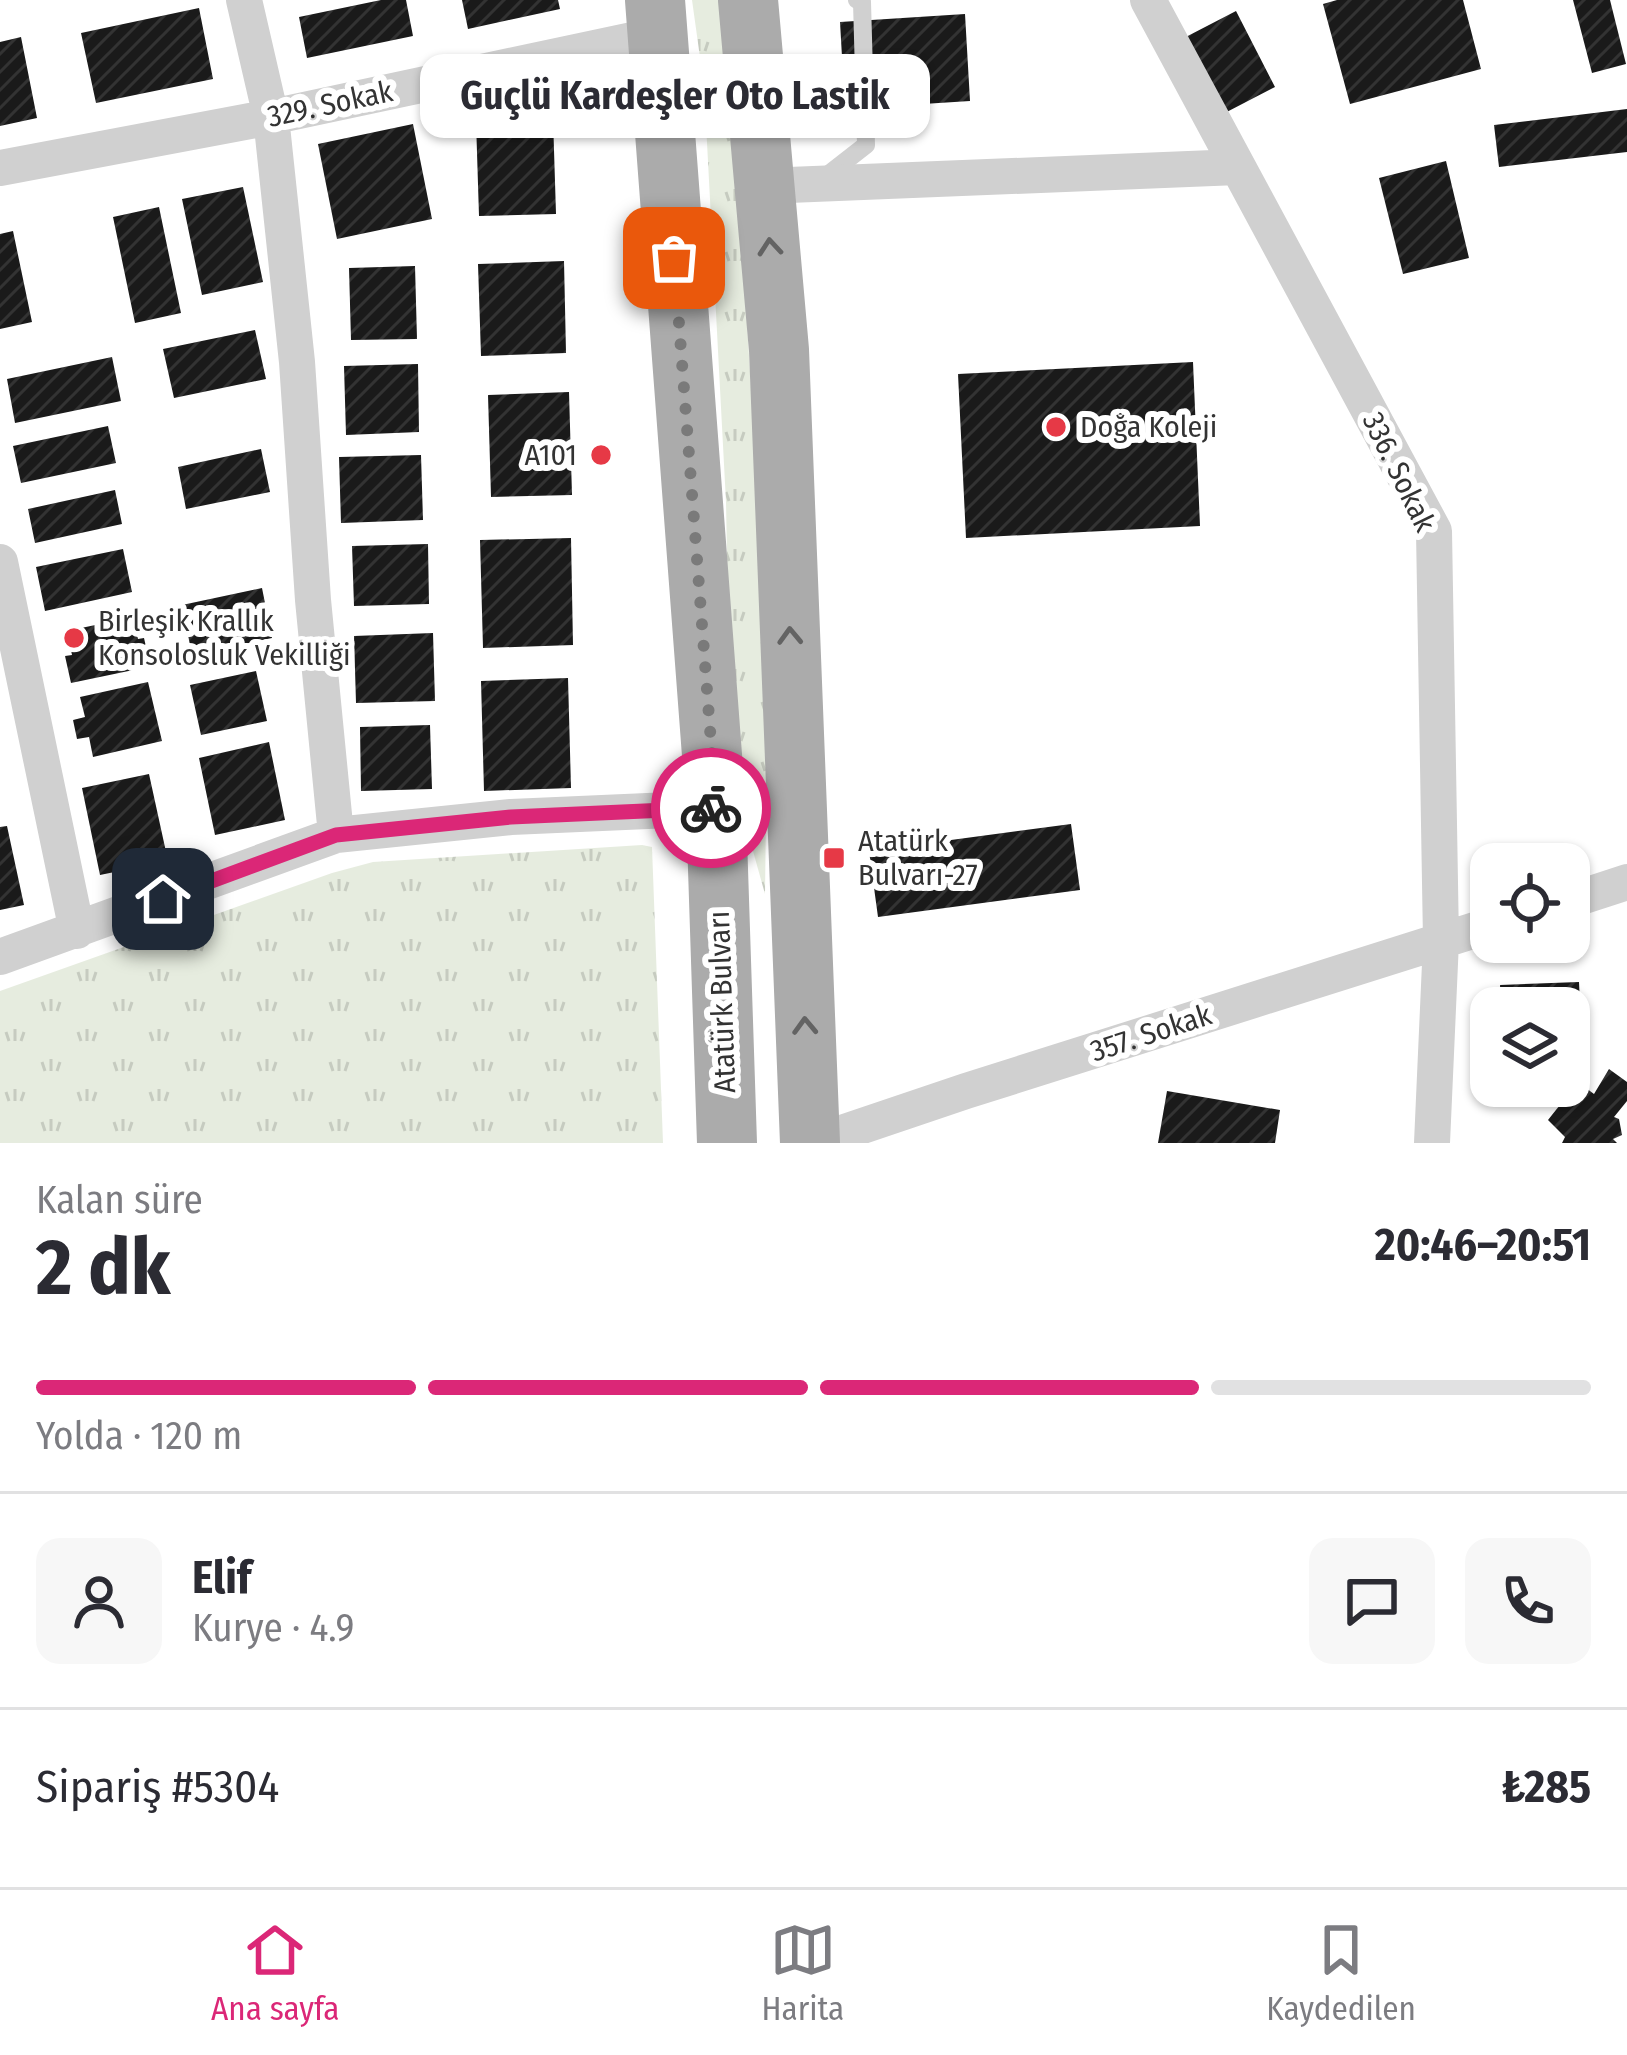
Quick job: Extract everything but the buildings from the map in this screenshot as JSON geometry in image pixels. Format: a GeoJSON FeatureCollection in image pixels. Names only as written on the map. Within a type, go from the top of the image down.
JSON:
{"type":"FeatureCollection","features":[{"type":"Feature","properties":{"kind":"main road"},"geometry":{"type":"LineString","coordinates":[[748,0],[791,185],[779,350],[811,1143]]}},
{"type":"Feature","properties":{"kind":"main road","name":"Atatürk Bulvarı"},"geometry":{"type":"LineString","coordinates":[[657,17],[716,808],[727,1143]]}},
{"type":"Feature","properties":{"kind":"main road"},"geometry":{"type":"LineString","coordinates":[[716,808],[759,937],[770,1143]]}},
{"type":"Feature","properties":{"kind":"street"},"geometry":{"type":"LineString","coordinates":[[244,0],[272,117],[336,835]]}},
{"type":"Feature","properties":{"kind":"street","name":"336. Sokak"},"geometry":{"type":"LineString","coordinates":[[1148,0],[1434,531],[1442,941],[1432,1143]]}},
{"type":"Feature","properties":{"kind":"street","name":"329. Sokak"},"geometry":{"type":"LineString","coordinates":[[0,168],[272,117],[657,17]]}},
{"type":"Feature","properties":{"kind":"street"},"geometry":{"type":"LineString","coordinates":[[791,185],[1238,167]]}},
{"type":"Feature","properties":{"kind":"street"},"geometry":{"type":"LineString","coordinates":[[0,562],[76,931]]}},
{"type":"Feature","properties":{"kind":"street"},"geometry":{"type":"LineString","coordinates":[[0,957],[336,835],[511,817],[716,808]]}},
{"type":"Feature","properties":{"kind":"street"},"geometry":{"type":"LineString","coordinates":[[1590,894],[1627,882]]}},
{"type":"Feature","properties":{"kind":"street","name":"357. Sokak"},"geometry":{"type":"LineString","coordinates":[[811,1143],[1470,932]]}},
{"type":"Feature","properties":{"kind":"lane"},"geometry":{"type":"LineString","coordinates":[[791,185],[866,145],[862,2],[857,0]]}},
{"type":"Feature","properties":{"kind":"green space"},"geometry":{"type":"Polygon","coordinates":[[[692,0],[721,0],[742,244],[768,658],[765,894],[731,772],[726,502],[704,86],[692,0]]]}},
{"type":"Feature","properties":{"kind":"green space"},"geometry":{"type":"Polygon","coordinates":[[[652,847],[663,1143],[0,1143],[0,991],[373,862],[652,847]]]}},
{"type":"Feature","properties":{"kind":"way so far"},"geometry":{"type":"LineString","coordinates":[[674,258],[716,808],[711,808]]}},
{"type":"Feature","properties":{"kind":"place","name":"Guçlü Kardeşler Oto Lastik"},"geometry":{"type":"Point","coordinates":[674,258]}},
{"type":"Feature","properties":{"kind":"place","name":"Doğa Koleji"},"geometry":{"type":"Point","coordinates":[1056,427]}},
{"type":"Feature","properties":{"kind":"place","name":"A101"},"geometry":{"type":"Point","coordinates":[601,455]}},
{"type":"Feature","properties":{"kind":"place","name":"Birleşik Krallık Konsolosluk Vekilliği"},"geometry":{"type":"Point","coordinates":[74,638]}},
{"type":"Feature","properties":{"kind":"place","name":"Atatürk Bulvarı-27"},"geometry":{"type":"Point","coordinates":[834,858]}},
{"type":"Feature","properties":{"kind":"route"},"geometry":{"type":"LineString","coordinates":[[163,899],[336,835],[511,817],[711,808]]}}]}
